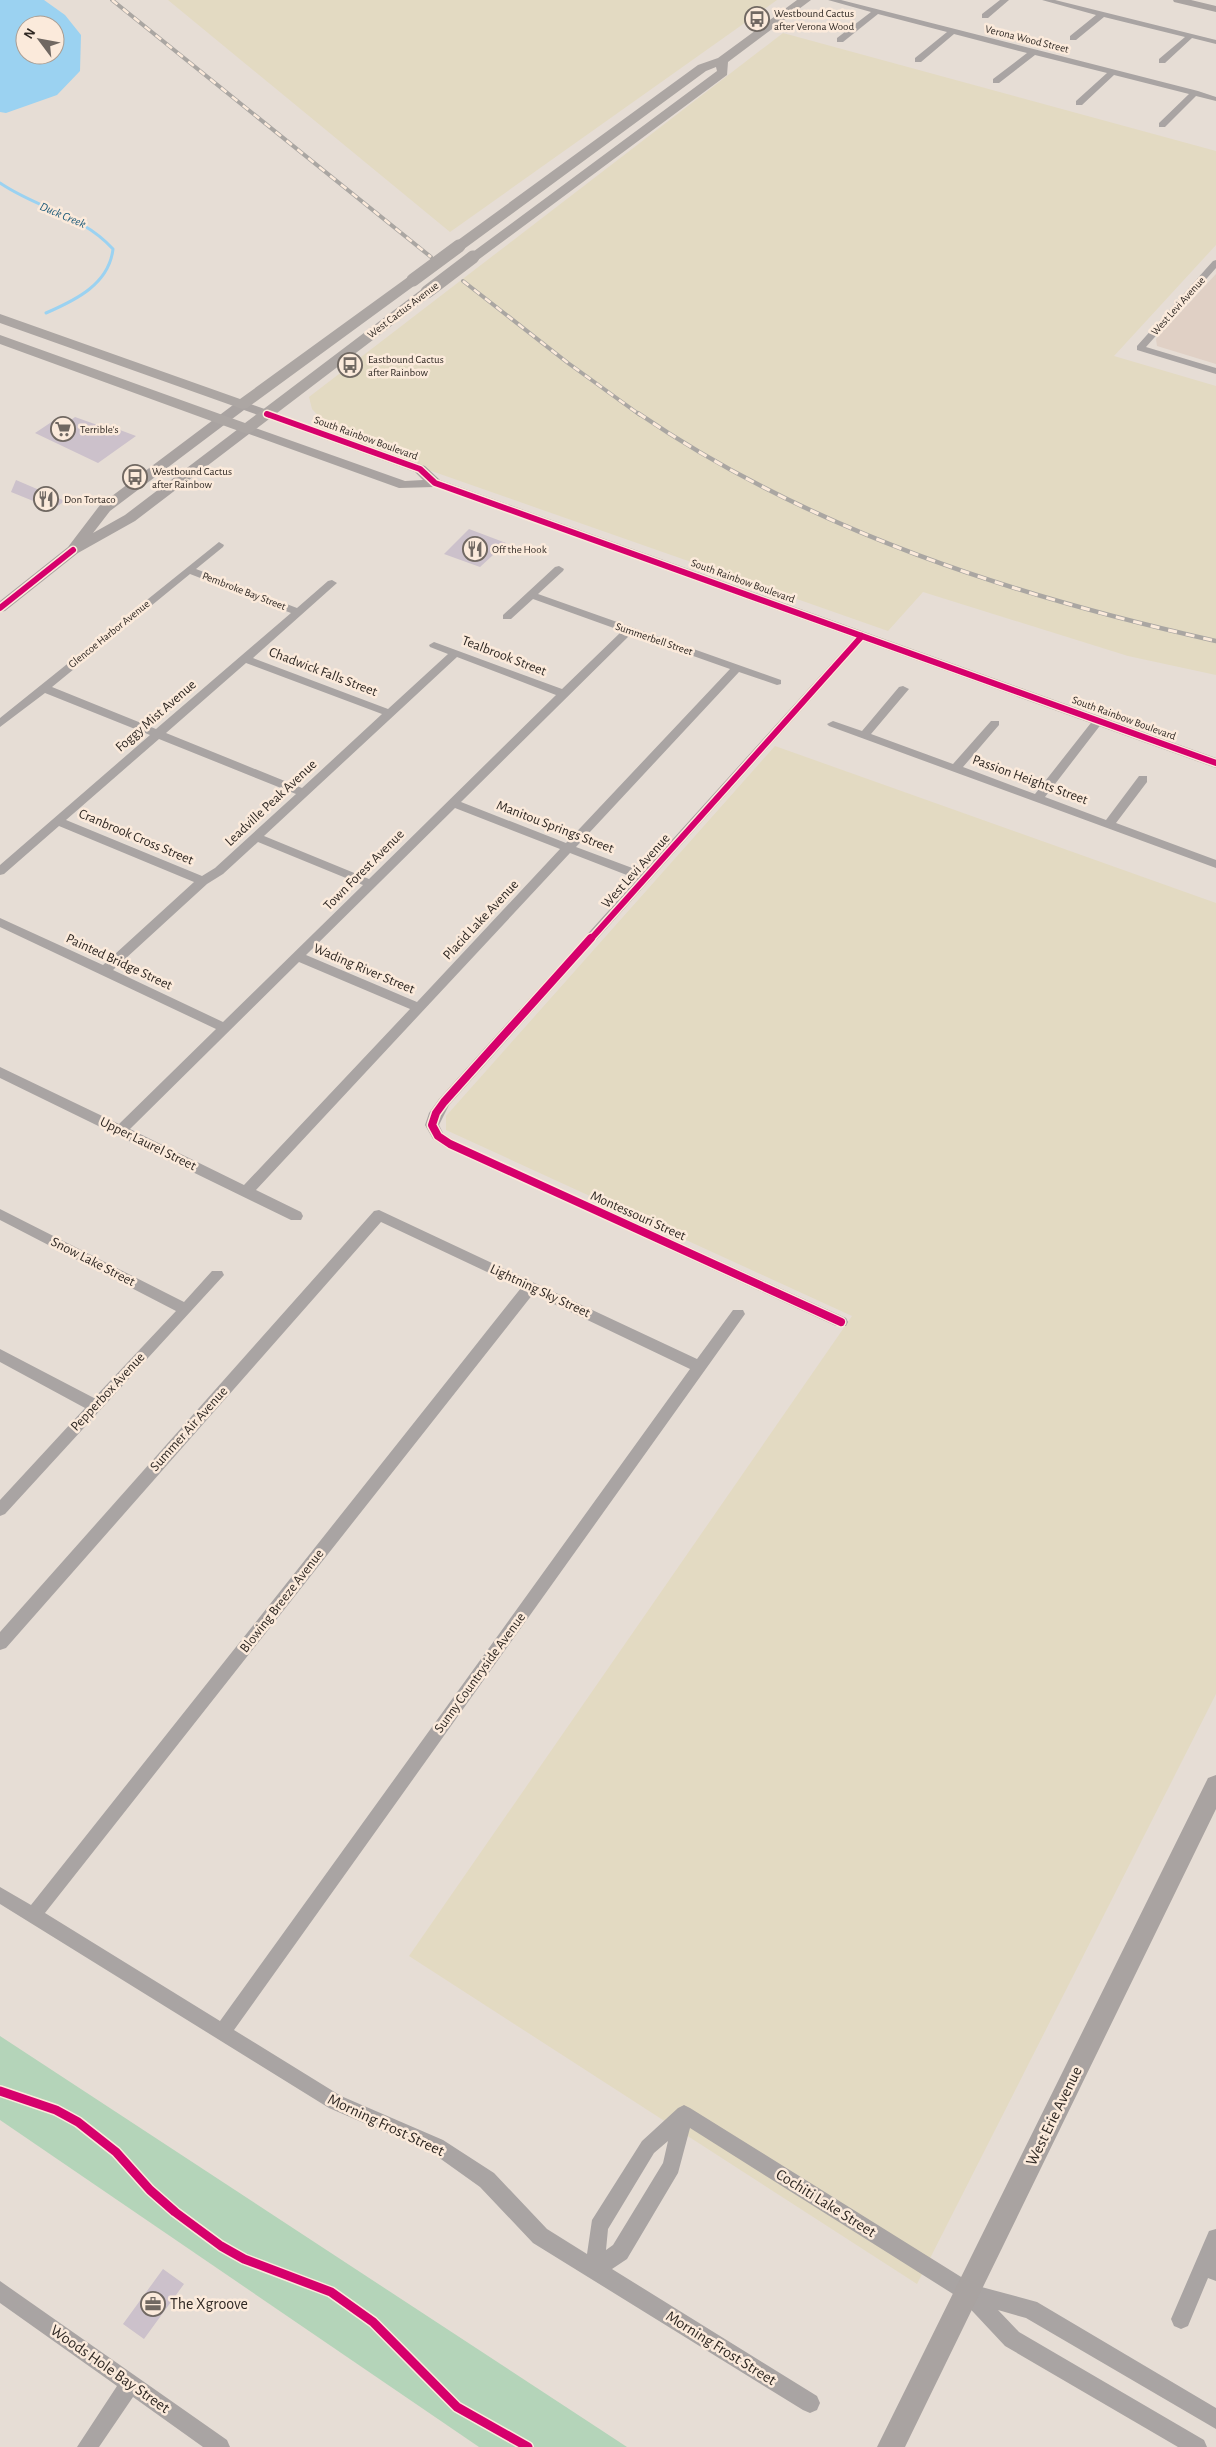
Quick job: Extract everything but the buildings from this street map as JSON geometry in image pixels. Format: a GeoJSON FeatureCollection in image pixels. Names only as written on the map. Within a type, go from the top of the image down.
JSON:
{"type":"FeatureCollection","features":[{"type":"Feature","properties":{"kind":"main road","name":"West Cactus Avenue"},"geometry":{"type":"LineString","coordinates":[[242,405],[702,68],[722,61],[805,0]]}},
{"type":"Feature","properties":{"kind":"main road","name":"West Cactus Avenue"},"geometry":{"type":"LineString","coordinates":[[248,429],[473,257],[723,72],[722,61]]}},
{"type":"Feature","properties":{"kind":"main road","name":"South Rainbow Boulevard"},"geometry":{"type":"LineString","coordinates":[[0,318],[242,405]]}},
{"type":"Feature","properties":{"kind":"main road","name":"South Rainbow Boulevard"},"geometry":{"type":"LineString","coordinates":[[0,339],[248,429]]}},
{"type":"Feature","properties":{"kind":"street","name":"Verona Wood Street"},"geometry":{"type":"LineString","coordinates":[[832,0],[1216,99]]}},
{"type":"Feature","properties":{"kind":"street"},"geometry":{"type":"LineString","coordinates":[[985,16],[1006,0]]}},
{"type":"Feature","properties":{"kind":"street"},"geometry":{"type":"LineString","coordinates":[[1046,0],[1081,5],[1087,0]]}},
{"type":"Feature","properties":{"kind":"street"},"geometry":{"type":"LineString","coordinates":[[1182,0],[1216,9]]}},
{"type":"Feature","properties":{"kind":"street"},"geometry":{"type":"LineString","coordinates":[[1072,3],[1102,14],[1216,42]]}},
{"type":"Feature","properties":{"kind":"street"},"geometry":{"type":"LineString","coordinates":[[840,40],[876,12]]}},
{"type":"Feature","properties":{"kind":"street"},"geometry":{"type":"LineString","coordinates":[[1073,38],[1102,14]]}},
{"type":"Feature","properties":{"kind":"street"},"geometry":{"type":"LineString","coordinates":[[918,60],[953,31]]}},
{"type":"Feature","properties":{"kind":"street"},"geometry":{"type":"LineString","coordinates":[[1162,61],[1190,36]]}},
{"type":"Feature","properties":{"kind":"street"},"geometry":{"type":"LineString","coordinates":[[996,82],[1032,52]]}},
{"type":"Feature","properties":{"kind":"street"},"geometry":{"type":"LineString","coordinates":[[1079,102],[1113,72]]}},
{"type":"Feature","properties":{"kind":"street"},"geometry":{"type":"LineString","coordinates":[[1162,125],[1195,94]]}},
{"type":"Feature","properties":{"kind":"street","name":"West Levi Avenue"},"geometry":{"type":"LineString","coordinates":[[1216,263],[1140,348],[1216,370]]}},
{"type":"Feature","properties":{"kind":"street","name":"South Rainbow Boulevard"},"geometry":{"type":"LineString","coordinates":[[242,405],[420,469],[435,482],[1216,763]]}},
{"type":"Feature","properties":{"kind":"street","name":"West Cactus Avenue"},"geometry":{"type":"LineString","coordinates":[[73,550],[100,512],[242,405]]}},
{"type":"Feature","properties":{"kind":"street","name":"South Rainbow Boulevard"},"geometry":{"type":"LineString","coordinates":[[248,429],[404,484],[435,482]]}},
{"type":"Feature","properties":{"kind":"street","name":"West Cactus Avenue"},"geometry":{"type":"LineString","coordinates":[[0,608],[73,550],[130,518],[248,429]]}},
{"type":"Feature","properties":{"kind":"street","name":"Glencoe Harbor Avenue"},"geometry":{"type":"LineString","coordinates":[[0,724],[219,545]]}},
{"type":"Feature","properties":{"kind":"street"},"geometry":{"type":"LineString","coordinates":[[507,617],[559,569]]}},
{"type":"Feature","properties":{"kind":"street","name":"Pembroke Bay Street"},"geometry":{"type":"LineString","coordinates":[[189,570],[299,612]]}},
{"type":"Feature","properties":{"kind":"street","name":"Foggy Mist Avenue"},"geometry":{"type":"LineString","coordinates":[[0,871],[332,583]]}},
{"type":"Feature","properties":{"kind":"street","name":"Summerbell Street"},"geometry":{"type":"LineString","coordinates":[[531,595],[628,631],[778,682]]}},
{"type":"Feature","properties":{"kind":"street","name":"Town Forest Avenue"},"geometry":{"type":"LineString","coordinates":[[120,1131],[628,631]]}},
{"type":"Feature","properties":{"kind":"street","name":"West Levi Avenue"},"geometry":{"type":"LineString","coordinates":[[432,1124],[436,1113],[444,1102],[862,636]]}},
{"type":"Feature","properties":{"kind":"street","name":"Tealbrook Street"},"geometry":{"type":"LineString","coordinates":[[434,645],[564,694]]}},
{"type":"Feature","properties":{"kind":"street","name":"Leadville Peak Avenue"},"geometry":{"type":"LineString","coordinates":[[104,971],[203,881],[219,871],[257,837],[455,653]]}},
{"type":"Feature","properties":{"kind":"street","name":"Chadwick Falls Street"},"geometry":{"type":"LineString","coordinates":[[246,658],[389,713]]}},
{"type":"Feature","properties":{"kind":"street","name":"Placid Lake Avenue"},"geometry":{"type":"LineString","coordinates":[[246,1192],[736,668]]}},
{"type":"Feature","properties":{"kind":"street"},"geometry":{"type":"LineString","coordinates":[[44,688],[305,793]]}},
{"type":"Feature","properties":{"kind":"street"},"geometry":{"type":"LineString","coordinates":[[864,735],[903,689]]}},
{"type":"Feature","properties":{"kind":"street"},"geometry":{"type":"LineString","coordinates":[[1036,798],[1098,721]]}},
{"type":"Feature","properties":{"kind":"street"},"geometry":{"type":"LineString","coordinates":[[955,769],[995,723]]}},
{"type":"Feature","properties":{"kind":"street","name":"Passion Heights Street"},"geometry":{"type":"LineString","coordinates":[[833,724],[1108,824],[1214,860]]}},
{"type":"Feature","properties":{"kind":"street"},"geometry":{"type":"LineString","coordinates":[[1108,824],[1143,779]]}},
{"type":"Feature","properties":{"kind":"street","name":"Manitou Springs Street"},"geometry":{"type":"LineString","coordinates":[[452,803],[646,878]]}},
{"type":"Feature","properties":{"kind":"street","name":"Cranbrook Cross Street"},"geometry":{"type":"LineString","coordinates":[[57,821],[203,881]]}},
{"type":"Feature","properties":{"kind":"street"},"geometry":{"type":"LineString","coordinates":[[257,837],[371,884]]}},
{"type":"Feature","properties":{"kind":"street","name":"Painted Bridge Street"},"geometry":{"type":"LineString","coordinates":[[0,922],[226,1028]]}},
{"type":"Feature","properties":{"kind":"street","name":"Wading River Street"},"geometry":{"type":"LineString","coordinates":[[298,957],[418,1008]]}},
{"type":"Feature","properties":{"kind":"street","name":"Upper Laurel Street"},"geometry":{"type":"LineString","coordinates":[[0,1072],[296,1216]]}},
{"type":"Feature","properties":{"kind":"street","name":"Montessouri Street"},"geometry":{"type":"LineString","coordinates":[[432,1124],[438,1136],[450,1144],[841,1322]]}},
{"type":"Feature","properties":{"kind":"street","name":"Snow Lake Street"},"geometry":{"type":"LineString","coordinates":[[0,1214],[186,1309]]}},
{"type":"Feature","properties":{"kind":"street","name":"Lightning Sky Street"},"geometry":{"type":"LineString","coordinates":[[379,1215],[700,1367]]}},
{"type":"Feature","properties":{"kind":"street","name":"Summer Air Avenue"},"geometry":{"type":"LineString","coordinates":[[0,1643],[379,1215]]}},
{"type":"Feature","properties":{"kind":"street","name":"Pepperbox Avenue"},"geometry":{"type":"LineString","coordinates":[[0,1510],[217,1275]]}},
{"type":"Feature","properties":{"kind":"street","name":"Blowing Breeze Avenue"},"geometry":{"type":"LineString","coordinates":[[33,1915],[530,1286]]}},
{"type":"Feature","properties":{"kind":"street","name":"Sunny Countryside Avenue"},"geometry":{"type":"LineString","coordinates":[[222,2032],[738,1314]]}},
{"type":"Feature","properties":{"kind":"street"},"geometry":{"type":"LineString","coordinates":[[0,1355],[95,1406]]}},
{"type":"Feature","properties":{"kind":"street","name":"West Erie Avenue"},"geometry":{"type":"LineString","coordinates":[[891,2447],[1216,1785]]}},
{"type":"Feature","properties":{"kind":"street","name":"Morning Frost Street"},"geometry":{"type":"LineString","coordinates":[[0,1895],[335,2102],[437,2146],[487,2180],[540,2236],[810,2403]]}},
{"type":"Feature","properties":{"kind":"street"},"geometry":{"type":"LineString","coordinates":[[595,2270],[620,2252],[671,2166],[684,2114]]}},
{"type":"Feature","properties":{"kind":"street"},"geometry":{"type":"LineString","coordinates":[[595,2270],[599,2227],[648,2147],[684,2114]]}},
{"type":"Feature","properties":{"kind":"street","name":"Cochiti Lake Street"},"geometry":{"type":"LineString","coordinates":[[684,2114],[968,2292],[1012,2340],[1197,2447]]}},
{"type":"Feature","properties":{"kind":"street"},"geometry":{"type":"LineString","coordinates":[[1181,2319],[1210,2269],[1216,2238]]}},
{"type":"Feature","properties":{"kind":"street","name":"Woods Hole Bay Street"},"geometry":{"type":"LineString","coordinates":[[0,2291],[220,2447]]}},
{"type":"Feature","properties":{"kind":"street","name":"Cochiti Lake Street"},"geometry":{"type":"LineString","coordinates":[[968,2292],[1030,2309],[1216,2419]]}},
{"type":"Feature","properties":{"kind":"street"},"geometry":{"type":"LineString","coordinates":[[87,2447],[132,2383]]}},
{"type":"Feature","properties":{"kind":"shaded area"},"geometry":{"type":"Polygon","coordinates":[[[1216,274],[1216,364],[1157,346],[1156,339],[1216,274]]]}},
{"type":"Feature","properties":{"kind":"green space"},"geometry":{"type":"Polygon","coordinates":[[[0,2036],[627,2447],[479,2447],[0,2120],[0,2036]]]}},
{"type":"Feature","properties":{"kind":"sand"},"geometry":{"type":"Polygon","coordinates":[[[168,0],[777,0],[450,232],[168,0]]]}},
{"type":"Feature","properties":{"kind":"sand"},"geometry":{"type":"Polygon","coordinates":[[[783,33],[1216,151],[1216,245],[1114,356],[1216,386],[1216,675],[1128,656],[923,592],[888,631],[340,439],[312,409],[309,397],[783,33]]]}},
{"type":"Feature","properties":{"kind":"sand"},"geometry":{"type":"Polygon","coordinates":[[[775,746],[1216,903],[1216,1694],[917,2284],[409,1956],[852,1316],[446,1130],[446,1116],[775,746]]]}},
{"type":"Feature","properties":{"kind":"water"},"geometry":{"type":"Polygon","coordinates":[[[0,0],[44,0],[65,15],[81,35],[80,71],[57,95],[6,113],[0,112],[0,0]]]}},
{"type":"Feature","properties":{"kind":"waterway","name":"Duck Creek"},"geometry":{"type":"LineString","coordinates":[[0,183],[14,192],[87,228],[101,237],[113,249],[105,272],[98,281],[79,296],[46,313]]}},
{"type":"Feature","properties":{"kind":"railway"},"geometry":{"type":"LineString","coordinates":[[112,0],[431,257]]}},
{"type":"Feature","properties":{"kind":"railway"},"geometry":{"type":"LineString","coordinates":[[463,281],[568,363],[640,415]]}},
{"type":"Feature","properties":{"kind":"railway"},"geometry":{"type":"LineString","coordinates":[[638,413],[704,455],[773,492],[844,525],[916,554],[990,580],[1065,603],[1216,641]]}},
{"type":"Feature","properties":{"kind":"cycle path"},"geometry":{"type":"LineString","coordinates":[[267,414],[420,469],[435,483],[1216,763]]}},
{"type":"Feature","properties":{"kind":"cycle path"},"geometry":{"type":"LineString","coordinates":[[0,608],[73,550]]}},
{"type":"Feature","properties":{"kind":"cycle path"},"geometry":{"type":"LineString","coordinates":[[841,1322],[450,1144],[438,1136],[432,1125],[436,1113],[444,1102],[862,636]]}},
{"type":"Feature","properties":{"kind":"cycle path"},"geometry":{"type":"LineString","coordinates":[[0,2091],[56,2110],[78,2122],[116,2152],[150,2190],[175,2212],[221,2246],[244,2259],[283,2272],[331,2292],[373,2322],[457,2407],[491,2428],[528,2447]]}},
{"type":"Feature","properties":{"kind":"place","name":"Westbound Cactus after Verona Wood"},"geometry":{"type":"Point","coordinates":[757,19]}},
{"type":"Feature","properties":{"kind":"place","name":"Eastbound Cactus after Rainbow"},"geometry":{"type":"Point","coordinates":[350,365]}},
{"type":"Feature","properties":{"kind":"place","name":"Terrible's"},"geometry":{"type":"Point","coordinates":[63,429]}},
{"type":"Feature","properties":{"kind":"place","name":"Westbound Cactus after Rainbow"},"geometry":{"type":"Point","coordinates":[135,477]}},
{"type":"Feature","properties":{"kind":"place","name":"Don Tortaco"},"geometry":{"type":"Point","coordinates":[46,499]}},
{"type":"Feature","properties":{"kind":"place","name":"Off the Hook"},"geometry":{"type":"Point","coordinates":[475,549]}},
{"type":"Feature","properties":{"kind":"place","name":"The Xgroove"},"geometry":{"type":"Point","coordinates":[153,2304]}}]}
